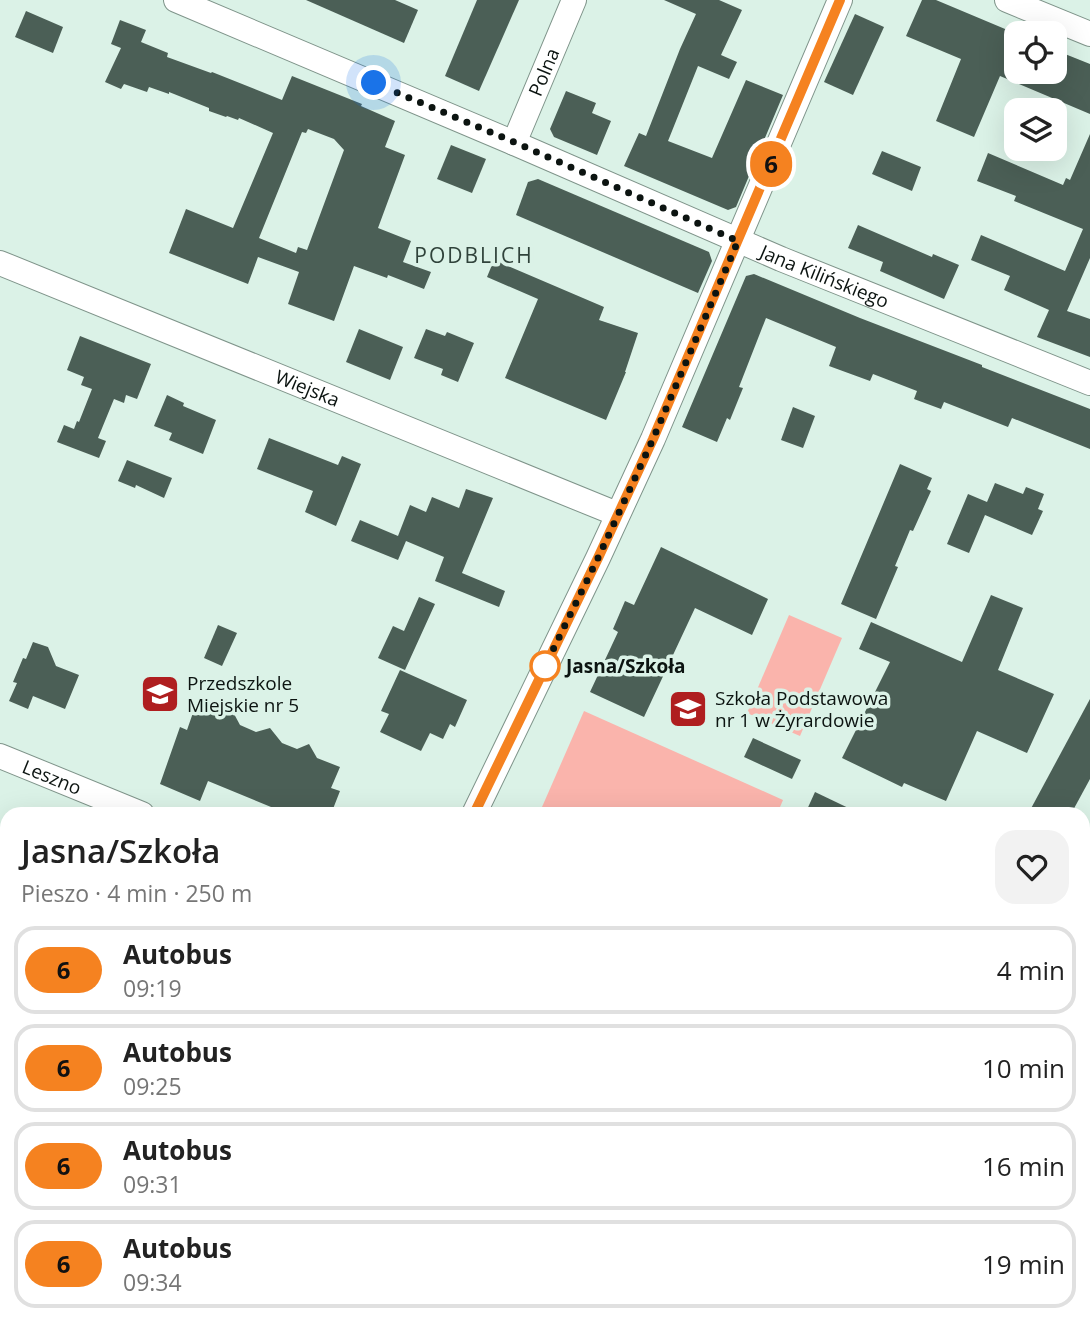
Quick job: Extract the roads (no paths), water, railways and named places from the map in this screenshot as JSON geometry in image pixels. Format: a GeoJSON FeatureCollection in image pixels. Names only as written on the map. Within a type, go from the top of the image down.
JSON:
{"type":"FeatureCollection","features":[{"type":"Feature","properties":{"kind":"street","name":"Jana Kilińskiego"},"geometry":{"type":"LineString","coordinates":[[176,0],[514,142],[738,241],[1090,383]]}},
{"type":"Feature","properties":{"kind":"street","name":"Polna"},"geometry":{"type":"LineString","coordinates":[[514,142],[574,0]]}},
{"type":"Feature","properties":{"kind":"street"},"geometry":{"type":"LineString","coordinates":[[477,807],[653,439],[840,0]]}},
{"type":"Feature","properties":{"kind":"street"},"geometry":{"type":"LineString","coordinates":[[1007,0],[1090,34]]}},
{"type":"Feature","properties":{"kind":"street","name":"Wiejska"},"geometry":{"type":"LineString","coordinates":[[0,263],[617,514]]}},
{"type":"Feature","properties":{"kind":"street","name":"Leszno"},"geometry":{"type":"LineString","coordinates":[[0,756],[125,807]]}},
{"type":"Feature","properties":{"kind":"place","name":"Jasna/Szkoła"},"geometry":{"type":"Point","coordinates":[545,666]}},
{"type":"Feature","properties":{"kind":"place","name":"Przedszkole Miejskie nr 5"},"geometry":{"type":"Point","coordinates":[160,694]}},
{"type":"Feature","properties":{"kind":"place","name":"Szkoła Podstawowa nr 1 w Żyrardowie"},"geometry":{"type":"Point","coordinates":[688,709]}},
{"type":"Feature","properties":{"kind":"district","name":"PODBLICH"},"geometry":{"type":"Point","coordinates":[474,256]}}]}
